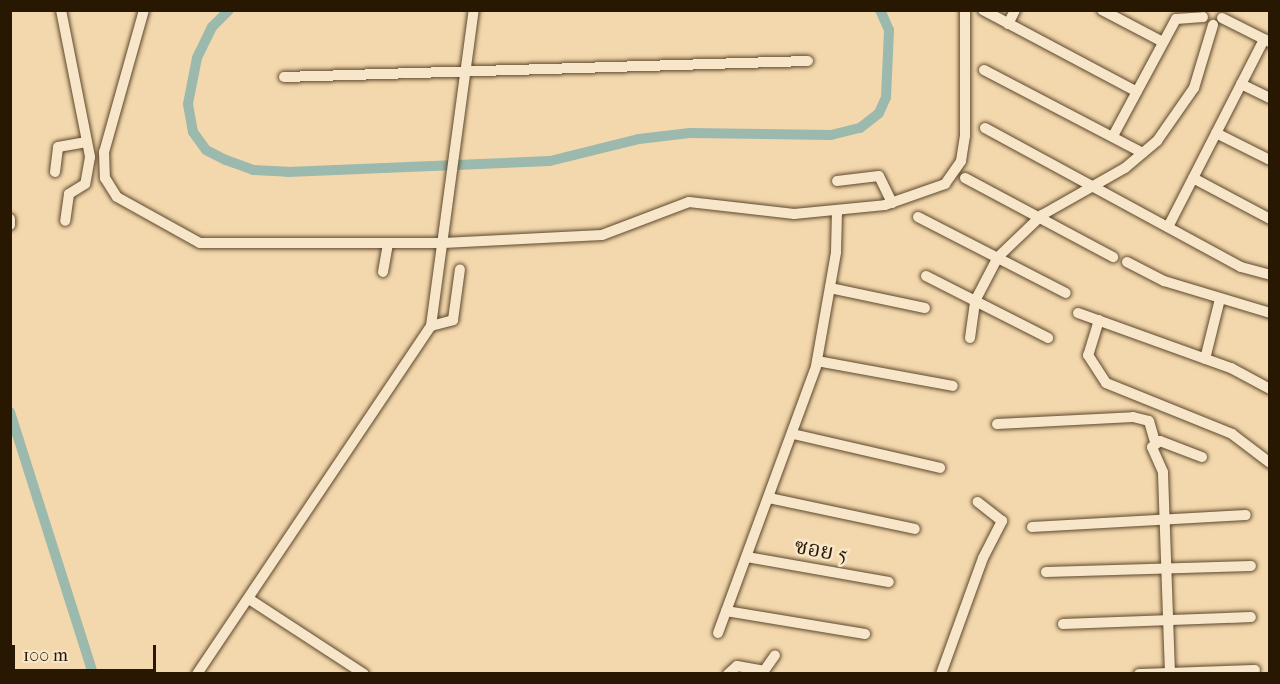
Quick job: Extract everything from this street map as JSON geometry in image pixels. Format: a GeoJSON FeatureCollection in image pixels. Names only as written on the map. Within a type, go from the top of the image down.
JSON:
{"type":"FeatureCollection","features":[{"type":"Feature","properties":{"kind":"street"},"geometry":{"type":"LineString","coordinates":[[61,10],[87,142],[88,174],[83,186],[69,194],[65,221]]}},
{"type":"Feature","properties":{"kind":"street"},"geometry":{"type":"LineString","coordinates":[[144,10],[104,152],[105,178],[117,197],[200,243],[443,243],[602,235],[689,202],[794,214],[892,203],[945,184],[962,161],[964,10]]}},
{"type":"Feature","properties":{"kind":"street"},"geometry":{"type":"LineString","coordinates":[[197,674],[431,326],[474,10]]}},
{"type":"Feature","properties":{"kind":"street"},"geometry":{"type":"LineString","coordinates":[[983,10],[1137,92]]}},
{"type":"Feature","properties":{"kind":"street"},"geometry":{"type":"LineString","coordinates":[[1008,24],[1015,10]]}},
{"type":"Feature","properties":{"kind":"street"},"geometry":{"type":"LineString","coordinates":[[1102,10],[1163,42]]}},
{"type":"Feature","properties":{"kind":"street"},"geometry":{"type":"LineString","coordinates":[[1113,136],[1176,15],[1203,14],[1213,25]]}},
{"type":"Feature","properties":{"kind":"street"},"geometry":{"type":"LineString","coordinates":[[970,338],[975,301],[998,257],[1038,218],[1094,187],[1143,153],[1184,107],[1200,72],[1213,25],[1222,14],[1267,40],[1241,84],[1168,227]]}},
{"type":"Feature","properties":{"kind":"street"},"geometry":{"type":"LineString","coordinates":[[284,77],[550,73],[639,63],[808,61]]}},
{"type":"Feature","properties":{"kind":"street"},"geometry":{"type":"LineString","coordinates":[[984,70],[1143,153]]}},
{"type":"Feature","properties":{"kind":"street"},"geometry":{"type":"LineString","coordinates":[[1241,84],[1269,98]]}},
{"type":"Feature","properties":{"kind":"street"},"geometry":{"type":"LineString","coordinates":[[985,128],[1241,267],[1269,275]]}},
{"type":"Feature","properties":{"kind":"street"},"geometry":{"type":"LineString","coordinates":[[1216,133],[1269,160]]}},
{"type":"Feature","properties":{"kind":"street"},"geometry":{"type":"LineString","coordinates":[[55,172],[58,147],[87,142]]}},
{"type":"Feature","properties":{"kind":"street"},"geometry":{"type":"LineString","coordinates":[[837,181],[879,176],[892,203]]}},
{"type":"Feature","properties":{"kind":"street"},"geometry":{"type":"LineString","coordinates":[[965,178],[1113,257]]}},
{"type":"Feature","properties":{"kind":"street"},"geometry":{"type":"LineString","coordinates":[[1193,178],[1269,219]]}},
{"type":"Feature","properties":{"kind":"street"},"geometry":{"type":"LineString","coordinates":[[718,633],[794,434],[817,361],[830,288],[837,210]]}},
{"type":"Feature","properties":{"kind":"street"},"geometry":{"type":"LineString","coordinates":[[918,217],[1066,293]]}},
{"type":"Feature","properties":{"kind":"street"},"geometry":{"type":"LineString","coordinates":[[10,219],[10,225]]}},
{"type":"Feature","properties":{"kind":"street"},"geometry":{"type":"LineString","coordinates":[[383,273],[388,243]]}},
{"type":"Feature","properties":{"kind":"street"},"geometry":{"type":"LineString","coordinates":[[1127,262],[1164,281],[1269,313]]}},
{"type":"Feature","properties":{"kind":"street"},"geometry":{"type":"LineString","coordinates":[[431,326],[453,320],[460,269]]}},
{"type":"Feature","properties":{"kind":"street"},"geometry":{"type":"LineString","coordinates":[[926,276],[1048,338]]}},
{"type":"Feature","properties":{"kind":"street"},"geometry":{"type":"LineString","coordinates":[[830,288],[926,308]]}},
{"type":"Feature","properties":{"kind":"street"},"geometry":{"type":"LineString","coordinates":[[1205,359],[1220,299]]}},
{"type":"Feature","properties":{"kind":"street"},"geometry":{"type":"LineString","coordinates":[[1078,313],[1205,359],[1269,389]]}},
{"type":"Feature","properties":{"kind":"street"},"geometry":{"type":"LineString","coordinates":[[1099,320],[1088,355],[1099,377],[1232,434],[1269,463]]}},
{"type":"Feature","properties":{"kind":"street"},"geometry":{"type":"LineString","coordinates":[[817,361],[953,386]]}},
{"type":"Feature","properties":{"kind":"street"},"geometry":{"type":"LineString","coordinates":[[997,424],[1133,417],[1149,421],[1155,442],[1153,454],[1163,472],[1170,673]]}},
{"type":"Feature","properties":{"kind":"street"},"geometry":{"type":"LineString","coordinates":[[794,434],[940,468]]}},
{"type":"Feature","properties":{"kind":"street"},"geometry":{"type":"LineString","coordinates":[[1155,442],[1202,458]]}},
{"type":"Feature","properties":{"kind":"street"},"geometry":{"type":"LineString","coordinates":[[769,498],[915,529]]}},
{"type":"Feature","properties":{"kind":"street"},"geometry":{"type":"LineString","coordinates":[[941,674],[983,558],[1002,521],[978,502]]}},
{"type":"Feature","properties":{"kind":"street"},"geometry":{"type":"LineString","coordinates":[[1032,527],[1246,515]]}},
{"type":"Feature","properties":{"kind":"street","name":"ซอย 5"},"geometry":{"type":"LineString","coordinates":[[747,558],[889,582]]}},
{"type":"Feature","properties":{"kind":"street"},"geometry":{"type":"LineString","coordinates":[[1046,572],[1251,566]]}},
{"type":"Feature","properties":{"kind":"street"},"geometry":{"type":"LineString","coordinates":[[249,599],[364,674]]}},
{"type":"Feature","properties":{"kind":"street"},"geometry":{"type":"LineString","coordinates":[[726,611],[865,634]]}},
{"type":"Feature","properties":{"kind":"street"},"geometry":{"type":"LineString","coordinates":[[1063,624],[1168,622],[1251,617]]}},
{"type":"Feature","properties":{"kind":"street"},"geometry":{"type":"LineString","coordinates":[[728,674],[737,666],[764,671],[775,655]]}},
{"type":"Feature","properties":{"kind":"street"},"geometry":{"type":"LineString","coordinates":[[1139,674],[1255,670]]}},
{"type":"Feature","properties":{"kind":"waterway"},"geometry":{"type":"LineString","coordinates":[[229,10],[212,27],[197,58],[188,104],[193,132],[206,150],[226,160],[253,170],[288,172],[550,161],[639,139],[690,133],[831,135],[860,128],[879,113],[886,97],[889,30],[880,10]]}},
{"type":"Feature","properties":{"kind":"waterway"},"geometry":{"type":"LineString","coordinates":[[10,412],[93,674]]}}]}
